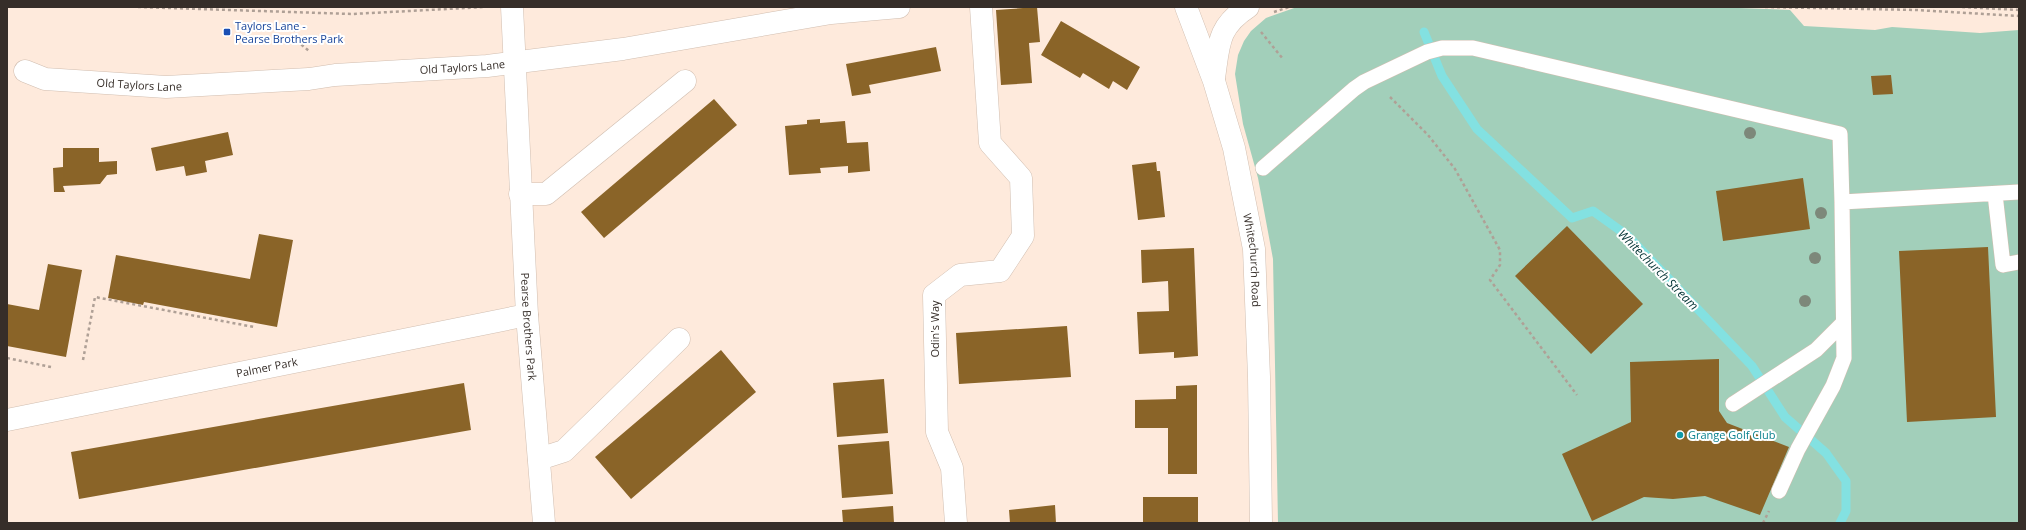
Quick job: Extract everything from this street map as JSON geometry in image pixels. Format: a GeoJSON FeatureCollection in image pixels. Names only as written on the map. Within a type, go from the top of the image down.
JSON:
{"type":"FeatureCollection","features":[{"type":"Feature","properties":{"kind":"street","name":"Pearse Brothers Park"},"geometry":{"type":"LineString","coordinates":[[512,7],[513,63],[516,86],[527,315],[544,523]]}},
{"type":"Feature","properties":{"kind":"street","name":"Old Taylors Lane"},"geometry":{"type":"LineString","coordinates":[[25,71],[45,79],[166,87],[309,79],[335,75],[487,66],[623,49],[831,13],[899,7]]}},
{"type":"Feature","properties":{"kind":"street","name":"Odin's Way"},"geometry":{"type":"LineString","coordinates":[[956,523],[952,468],[937,432],[934,295],[960,275],[1000,271],[1023,236],[1021,178],[990,144],[980,7]]}},
{"type":"Feature","properties":{"kind":"street","name":"Whitechurch Road"},"geometry":{"type":"LineString","coordinates":[[1186,7],[1214,81],[1234,148],[1254,249],[1259,377],[1261,523]]}},
{"type":"Feature","properties":{"kind":"street"},"geometry":{"type":"LineString","coordinates":[[1214,81],[1221,35],[1235,15],[1248,7]]}},
{"type":"Feature","properties":{"kind":"street"},"geometry":{"type":"LineString","coordinates":[[520,194],[546,194],[685,81]]}},
{"type":"Feature","properties":{"kind":"street","name":"Palmer Park"},"geometry":{"type":"LineString","coordinates":[[7,420],[527,315]]}},
{"type":"Feature","properties":{"kind":"street"},"geometry":{"type":"LineString","coordinates":[[539,459],[564,451],[679,339]]}},
{"type":"Feature","properties":{"kind":"lane"},"geometry":{"type":"LineString","coordinates":[[1263,168],[1354,89],[1415,57],[1442,48],[1473,48],[1840,134],[1844,358],[1830,391],[1798,449],[1779,491]]}},
{"type":"Feature","properties":{"kind":"lane"},"geometry":{"type":"LineString","coordinates":[[1842,202],[2019,192]]}},
{"type":"Feature","properties":{"kind":"lane"},"geometry":{"type":"LineString","coordinates":[[1995,194],[2003,264],[2019,262]]}},
{"type":"Feature","properties":{"kind":"lane"},"geometry":{"type":"LineString","coordinates":[[1739,400],[1816,350],[1843,323]]}},
{"type":"Feature","properties":{"kind":"path"},"geometry":{"type":"LineString","coordinates":[[138,7],[352,14],[490,7]]}},
{"type":"Feature","properties":{"kind":"path"},"geometry":{"type":"LineString","coordinates":[[1765,7],[1916,10],[2019,16]]}},
{"type":"Feature","properties":{"kind":"path"},"geometry":{"type":"LineString","coordinates":[[1962,7],[2019,10]]}},
{"type":"Feature","properties":{"kind":"path"},"geometry":{"type":"LineString","coordinates":[[295,29],[296,40],[313,54]]}},
{"type":"Feature","properties":{"kind":"path"},"geometry":{"type":"LineString","coordinates":[[1259,30],[1283,59]]}},
{"type":"Feature","properties":{"kind":"path"},"geometry":{"type":"LineString","coordinates":[[1372,79],[1428,135],[1455,169],[1500,250],[1500,265],[1490,280],[1577,395]]}},
{"type":"Feature","properties":{"kind":"path"},"geometry":{"type":"LineString","coordinates":[[83,360],[95,297],[254,327]]}},
{"type":"Feature","properties":{"kind":"path"},"geometry":{"type":"LineString","coordinates":[[7,358],[51,367]]}},
{"type":"Feature","properties":{"kind":"green space","name":"Grange Golf Club"},"geometry":{"type":"Polygon","coordinates":[[[1297,7],[1711,7],[1790,10],[1804,26],[1875,30],[1892,27],[1980,33],[2019,30],[2019,523],[1278,523],[1273,259],[1258,178],[1243,124],[1235,74],[1238,55],[1244,41],[1251,31],[1266,18],[1297,7]]]}},
{"type":"Feature","properties":{"kind":"building"},"geometry":{"type":"Polygon","coordinates":[[[1037,7],[1040,42],[1029,43],[1032,83],[1001,85],[996,10],[1037,7]]]}},
{"type":"Feature","properties":{"kind":"building"},"geometry":{"type":"Polygon","coordinates":[[[1061,21],[1140,67],[1127,90],[1113,81],[1109,89],[1083,73],[1080,78],[1041,55],[1061,21]]]}},
{"type":"Feature","properties":{"kind":"building"},"geometry":{"type":"Polygon","coordinates":[[[936,47],[941,71],[869,85],[871,93],[852,96],[846,64],[936,47]]]}},
{"type":"Feature","properties":{"kind":"building"},"geometry":{"type":"Polygon","coordinates":[[[1891,75],[1893,94],[1873,95],[1871,76],[1891,75]]]}},
{"type":"Feature","properties":{"kind":"building"},"geometry":{"type":"Polygon","coordinates":[[[714,99],[737,125],[604,238],[581,212],[714,99]]]}},
{"type":"Feature","properties":{"kind":"building"},"geometry":{"type":"Polygon","coordinates":[[[820,119],[820,123],[845,121],[847,143],[868,142],[870,171],[848,173],[848,166],[820,168],[821,173],[789,175],[785,126],[807,124],[807,120],[820,119]]]}},
{"type":"Feature","properties":{"kind":"building"},"geometry":{"type":"Polygon","coordinates":[[[228,132],[233,155],[205,161],[207,172],[186,176],[184,166],[156,171],[151,148],[228,132]]]}},
{"type":"Feature","properties":{"kind":"building"},"geometry":{"type":"Polygon","coordinates":[[[63,148],[99,148],[99,162],[117,161],[117,174],[107,175],[100,184],[63,186],[65,192],[54,192],[53,168],[63,167],[63,148]]]}},
{"type":"Feature","properties":{"kind":"building"},"geometry":{"type":"Polygon","coordinates":[[[1156,162],[1157,171],[1160,171],[1165,217],[1138,220],[1132,165],[1156,162]]]}},
{"type":"Feature","properties":{"kind":"building"},"geometry":{"type":"Polygon","coordinates":[[[1803,178],[1810,229],[1723,241],[1716,191],[1803,178]]]}},
{"type":"Feature","properties":{"kind":"building"},"geometry":{"type":"Polygon","coordinates":[[[1567,226],[1643,304],[1591,354],[1515,276],[1567,226]]]}},
{"type":"Feature","properties":{"kind":"building"},"geometry":{"type":"Polygon","coordinates":[[[259,234],[293,240],[277,327],[144,302],[143,305],[108,298],[116,255],[250,279],[259,234]]]}},
{"type":"Feature","properties":{"kind":"building"},"geometry":{"type":"Polygon","coordinates":[[[1988,247],[1996,417],[1907,422],[1899,251],[1988,247]]]}},
{"type":"Feature","properties":{"kind":"building"},"geometry":{"type":"Polygon","coordinates":[[[1194,248],[1198,356],[1174,358],[1174,352],[1139,354],[1137,312],[1169,311],[1168,281],[1142,283],[1141,250],[1194,248]]]}},
{"type":"Feature","properties":{"kind":"building"},"geometry":{"type":"Polygon","coordinates":[[[48,264],[82,270],[66,357],[7,346],[7,304],[39,310],[48,264]]]}},
{"type":"Feature","properties":{"kind":"building"},"geometry":{"type":"Polygon","coordinates":[[[1067,326],[1071,377],[959,384],[956,333],[1067,326]]]}},
{"type":"Feature","properties":{"kind":"building"},"geometry":{"type":"Polygon","coordinates":[[[721,350],[756,392],[631,499],[595,457],[721,350]]]}},
{"type":"Feature","properties":{"kind":"building","name":"Grange Golf Club"},"geometry":{"type":"Polygon","coordinates":[[[1719,359],[1719,411],[1727,423],[1789,447],[1760,515],[1705,496],[1673,499],[1644,497],[1592,521],[1562,454],[1631,422],[1630,362],[1719,359]]]}},
{"type":"Feature","properties":{"kind":"building"},"geometry":{"type":"Polygon","coordinates":[[[884,379],[888,433],[837,437],[833,383],[884,379]]]}},
{"type":"Feature","properties":{"kind":"building"},"geometry":{"type":"Polygon","coordinates":[[[464,383],[471,430],[79,499],[71,452],[464,383]]]}},
{"type":"Feature","properties":{"kind":"building"},"geometry":{"type":"Polygon","coordinates":[[[1197,385],[1197,474],[1168,474],[1168,428],[1135,428],[1135,400],[1176,399],[1176,386],[1197,385]]]}},
{"type":"Feature","properties":{"kind":"building"},"geometry":{"type":"Polygon","coordinates":[[[889,441],[893,494],[842,498],[838,445],[889,441]]]}},
{"type":"Feature","properties":{"kind":"building"},"geometry":{"type":"Polygon","coordinates":[[[1143,497],[1198,497],[1198,523],[1143,523],[1143,497]]]}},
{"type":"Feature","properties":{"kind":"building"},"geometry":{"type":"Polygon","coordinates":[[[1055,505],[1056,523],[1010,523],[1009,510],[1055,505]]]}},
{"type":"Feature","properties":{"kind":"building"},"geometry":{"type":"Polygon","coordinates":[[[893,506],[894,523],[843,523],[842,510],[893,506]]]}},
{"type":"Feature","properties":{"kind":"waterway","name":"Whitechurch Stream"},"geometry":{"type":"LineString","coordinates":[[1424,32],[1442,76],[1477,129],[1572,218],[1593,211],[1628,236],[1752,366],[1785,417],[1826,453],[1846,481],[1846,511],[1840,523]]}},
{"type":"Feature","properties":{"kind":"place","name":"Taylors Lane - Pearse Brothers Park"},"geometry":{"type":"Point","coordinates":[227,32]}},
{"type":"Feature","properties":{"kind":"place","name":"Grange Golf Club"},"geometry":{"type":"Point","coordinates":[1680,435]}}]}
